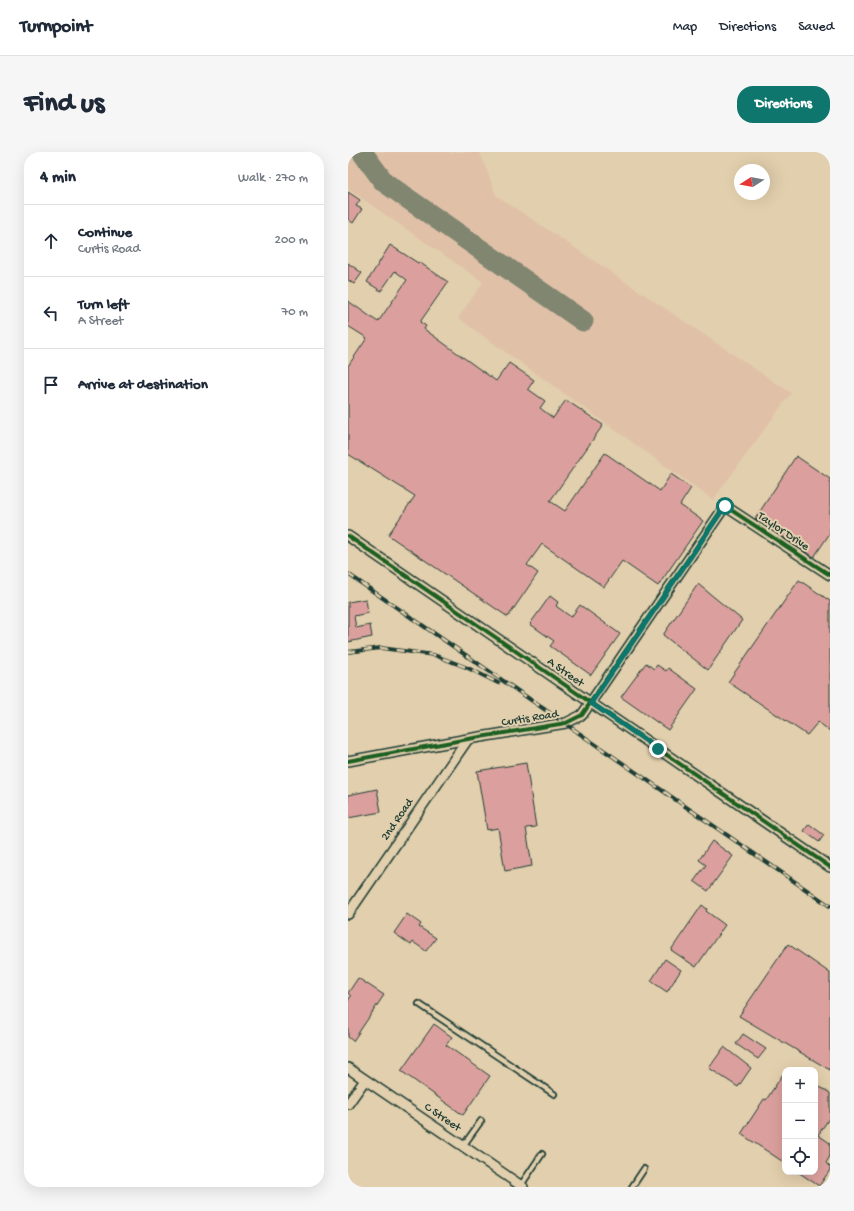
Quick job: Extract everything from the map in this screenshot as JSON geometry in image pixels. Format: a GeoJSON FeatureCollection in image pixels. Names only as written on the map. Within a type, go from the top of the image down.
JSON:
{"type":"FeatureCollection","features":[{"type":"Feature","properties":{"kind":"street","name":"Taylor Drive"},"geometry":{"type":"LineString","coordinates":[[725,506],[830,575]]}},
{"type":"Feature","properties":{"kind":"street","name":"Curtis Road"},"geometry":{"type":"LineString","coordinates":[[348,761],[566,723],[582,715],[725,506]]}},
{"type":"Feature","properties":{"kind":"street","name":"A Street"},"geometry":{"type":"LineString","coordinates":[[348,536],[830,868]]}},
{"type":"Feature","properties":{"kind":"street","name":"2nd Road"},"geometry":{"type":"LineString","coordinates":[[348,914],[468,739]]}},
{"type":"Feature","properties":{"kind":"street","name":"C Street"},"geometry":{"type":"LineString","coordinates":[[348,1068],[522,1186]]}},
{"type":"Feature","properties":{"kind":"street"},"geometry":{"type":"LineString","coordinates":[[348,1104],[365,1080]]}},
{"type":"Feature","properties":{"kind":"lane"},"geometry":{"type":"LineString","coordinates":[[419,1004],[554,1094]]}},
{"type":"Feature","properties":{"kind":"lane"},"geometry":{"type":"LineString","coordinates":[[463,1146],[481,1121]]}},
{"type":"Feature","properties":{"kind":"lane"},"geometry":{"type":"LineString","coordinates":[[522,1186],[542,1154]]}},
{"type":"Feature","properties":{"kind":"lane"},"geometry":{"type":"LineString","coordinates":[[632,1187],[644,1169]]}},
{"type":"Feature","properties":{"kind":"shaded area"},"geometry":{"type":"Polygon","coordinates":[[[348,152],[449,152],[450,154],[455,152],[480,152],[496,195],[791,393],[713,500],[458,318],[483,282],[348,189],[348,152]]]}},
{"type":"Feature","properties":{"kind":"building"},"geometry":{"type":"Polygon","coordinates":[[[348,192],[360,200],[356,206],[362,209],[353,223],[348,219],[348,192]]]}},
{"type":"Feature","properties":{"kind":"building"},"geometry":{"type":"Polygon","coordinates":[[[390,245],[418,263],[419,262],[448,282],[420,322],[426,326],[424,329],[496,381],[509,363],[534,380],[528,389],[545,401],[540,408],[553,418],[566,400],[603,425],[550,501],[565,511],[605,453],[660,491],[671,474],[691,488],[680,505],[703,521],[658,586],[622,561],[604,587],[542,544],[527,565],[538,573],[508,617],[388,535],[415,496],[348,454],[348,366],[367,338],[348,326],[348,301],[378,322],[407,280],[395,271],[381,291],[367,282],[390,245]]]}},
{"type":"Feature","properties":{"kind":"building"},"geometry":{"type":"Polygon","coordinates":[[[348,263],[362,273],[354,284],[348,280],[348,263]]]}},
{"type":"Feature","properties":{"kind":"building"},"geometry":{"type":"Polygon","coordinates":[[[796,456],[830,479],[830,533],[814,557],[755,519],[796,456]]]}},
{"type":"Feature","properties":{"kind":"building"},"geometry":{"type":"Polygon","coordinates":[[[799,580],[830,601],[830,731],[818,722],[807,735],[728,682],[799,580]]]}},
{"type":"Feature","properties":{"kind":"building"},"geometry":{"type":"Polygon","coordinates":[[[698,584],[742,620],[708,670],[663,635],[698,584]]]}},
{"type":"Feature","properties":{"kind":"building"},"geometry":{"type":"Polygon","coordinates":[[[550,596],[558,602],[556,606],[571,617],[580,605],[620,634],[591,675],[550,646],[554,641],[530,624],[550,596]]]}},
{"type":"Feature","properties":{"kind":"building"},"geometry":{"type":"Polygon","coordinates":[[[366,599],[368,613],[354,616],[356,628],[370,625],[372,637],[348,642],[348,602],[366,599]]]}},
{"type":"Feature","properties":{"kind":"building"},"geometry":{"type":"Polygon","coordinates":[[[646,663],[654,669],[657,665],[666,671],[668,668],[697,689],[668,730],[621,697],[646,663]]]}},
{"type":"Feature","properties":{"kind":"building"},"geometry":{"type":"Polygon","coordinates":[[[526,763],[536,827],[526,828],[532,866],[505,871],[498,828],[487,830],[477,771],[526,763]]]}},
{"type":"Feature","properties":{"kind":"building"},"geometry":{"type":"Polygon","coordinates":[[[377,789],[381,812],[348,818],[348,795],[377,789]]]}},
{"type":"Feature","properties":{"kind":"building"},"geometry":{"type":"Polygon","coordinates":[[[809,824],[824,835],[819,842],[804,831],[809,824]]]}},
{"type":"Feature","properties":{"kind":"building"},"geometry":{"type":"Polygon","coordinates":[[[712,841],[733,856],[708,891],[694,881],[706,865],[699,860],[712,841]]]}},
{"type":"Feature","properties":{"kind":"building"},"geometry":{"type":"Polygon","coordinates":[[[702,905],[707,909],[706,911],[725,925],[696,967],[671,950],[702,905]]]}},
{"type":"Feature","properties":{"kind":"building"},"geometry":{"type":"Polygon","coordinates":[[[407,914],[421,924],[419,927],[436,938],[426,951],[413,942],[411,945],[394,933],[407,914]]]}},
{"type":"Feature","properties":{"kind":"building"},"geometry":{"type":"Polygon","coordinates":[[[788,944],[830,973],[830,1070],[739,1016],[788,944]]]}},
{"type":"Feature","properties":{"kind":"building"},"geometry":{"type":"Polygon","coordinates":[[[665,959],[681,970],[667,992],[651,981],[665,959]]]}},
{"type":"Feature","properties":{"kind":"building"},"geometry":{"type":"Polygon","coordinates":[[[358,978],[384,995],[353,1041],[348,1037],[348,1001],[351,996],[348,993],[358,978]]]}},
{"type":"Feature","properties":{"kind":"building"},"geometry":{"type":"Polygon","coordinates":[[[434,1024],[452,1037],[446,1045],[490,1076],[463,1115],[401,1071],[434,1024]]]}},
{"type":"Feature","properties":{"kind":"building"},"geometry":{"type":"Polygon","coordinates":[[[743,1034],[766,1049],[758,1059],[736,1044],[743,1034]]]}},
{"type":"Feature","properties":{"kind":"building"},"geometry":{"type":"Polygon","coordinates":[[[724,1047],[751,1068],[738,1087],[709,1068],[724,1047]]]}},
{"type":"Feature","properties":{"kind":"building"},"geometry":{"type":"Polygon","coordinates":[[[782,1076],[782,1161],[741,1134],[764,1099],[766,1100],[782,1076]]]}},
{"type":"Feature","properties":{"kind":"building"},"geometry":{"type":"Polygon","coordinates":[[[818,1086],[830,1093],[830,1117],[818,1135],[818,1086]]]}},
{"type":"Feature","properties":{"kind":"building"},"geometry":{"type":"Polygon","coordinates":[[[818,1135],[830,1143],[830,1156],[826,1163],[830,1167],[830,1170],[819,1186],[802,1175],[818,1175],[818,1135]]]}},
{"type":"Feature","properties":{"kind":"taxiway"},"geometry":{"type":"LineString","coordinates":[[362,152],[384,182],[583,321]]}},
{"type":"Feature","properties":{"kind":"railway"},"geometry":{"type":"LineString","coordinates":[[348,574],[830,906]]}},
{"type":"Feature","properties":{"kind":"railway"},"geometry":{"type":"LineString","coordinates":[[348,652],[381,648],[434,655],[468,668],[498,683]]}},
{"type":"Feature","properties":{"kind":"cycle path"},"geometry":{"type":"LineString","coordinates":[[348,761],[566,723],[582,715],[725,506],[830,575]]}},
{"type":"Feature","properties":{"kind":"cycle path"},"geometry":{"type":"LineString","coordinates":[[348,536],[830,867]]}},
{"type":"Feature","properties":{"kind":"route"},"geometry":{"type":"LineString","coordinates":[[658,749],[591,703],[725,506]]}}]}
